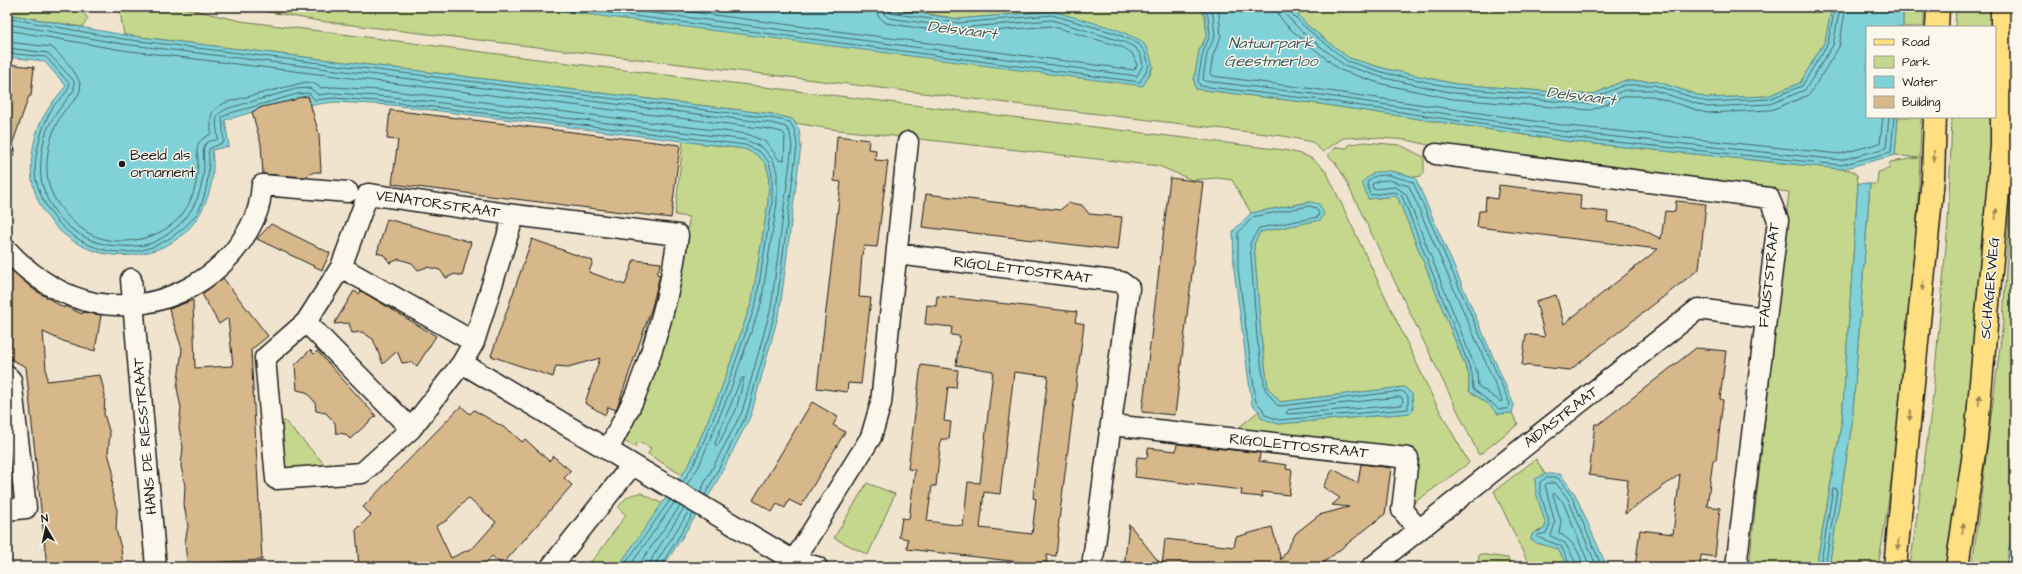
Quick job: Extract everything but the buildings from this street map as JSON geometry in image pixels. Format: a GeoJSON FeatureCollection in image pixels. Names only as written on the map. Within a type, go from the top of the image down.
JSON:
{"type":"FeatureCollection","features":[{"type":"Feature","properties":{"kind":"main road"},"geometry":{"type":"LineString","coordinates":[[1937,26],[1938,7]]}},
{"type":"Feature","properties":{"kind":"main road","name":"SCHAGERWEG"},"geometry":{"type":"LineString","coordinates":[[1957,567],[1976,439],[2002,146],[2002,7]]}},
{"type":"Feature","properties":{"kind":"main road"},"geometry":{"type":"LineString","coordinates":[[1895,567],[1933,178],[1935,118]]}},
{"type":"Feature","properties":{"kind":"street"},"geometry":{"type":"LineString","coordinates":[[792,564],[871,437],[881,403],[908,142]]}},
{"type":"Feature","properties":{"kind":"street","name":"FAUSTSTRAAT"},"geometry":{"type":"LineString","coordinates":[[1436,154],[1769,198],[1778,220],[1736,567]]}},
{"type":"Feature","properties":{"kind":"street"},"geometry":{"type":"LineString","coordinates":[[7,250],[34,276],[57,289],[94,302],[134,304],[154,302],[191,288],[220,266],[240,246],[257,210],[262,185],[348,192]]}},
{"type":"Feature","properties":{"kind":"street","name":"VENATORSTRAAT"},"geometry":{"type":"LineString","coordinates":[[514,215],[474,342],[462,363],[411,429],[362,473],[276,479],[265,358],[306,322],[341,267],[368,194],[514,215],[678,235],[674,269],[656,336],[634,397],[608,450]]}},
{"type":"Feature","properties":{"kind":"street","name":"RIGOLETTOSTRAAT"},"geometry":{"type":"LineString","coordinates":[[897,254],[1121,282],[1129,288],[1092,567]]}},
{"type":"Feature","properties":{"kind":"street"},"geometry":{"type":"LineString","coordinates":[[341,267],[474,342]]}},
{"type":"Feature","properties":{"kind":"street","name":"HANS DE RIESSTRAAT"},"geometry":{"type":"LineString","coordinates":[[131,279],[156,567]]}},
{"type":"Feature","properties":{"kind":"street","name":"AÏDASTRAAT"},"geometry":{"type":"LineString","coordinates":[[1372,567],[1698,309],[1765,318]]}},
{"type":"Feature","properties":{"kind":"street"},"geometry":{"type":"LineString","coordinates":[[306,322],[411,429]]}},
{"type":"Feature","properties":{"kind":"street"},"geometry":{"type":"LineString","coordinates":[[462,363],[712,512],[792,564],[817,567]]}},
{"type":"Feature","properties":{"kind":"street"},"geometry":{"type":"LineString","coordinates":[[7,376],[11,380],[16,509]]}},
{"type":"Feature","properties":{"kind":"street","name":"RIGOLETTOSTRAAT"},"geometry":{"type":"LineString","coordinates":[[1112,425],[1408,458],[1402,510],[1420,530]]}},
{"type":"Feature","properties":{"kind":"street"},"geometry":{"type":"LineString","coordinates":[[551,567],[632,465]]}},
{"type":"Feature","properties":{"kind":"lane"},"geometry":{"type":"LineString","coordinates":[[348,192],[368,194]]}},
{"type":"Feature","properties":{"kind":"green space"},"geometry":{"type":"Polygon","coordinates":[[[7,7],[80,7],[88,19],[82,27],[7,14],[7,7]]]}},
{"type":"Feature","properties":{"kind":"green space"},"geometry":{"type":"Polygon","coordinates":[[[119,7],[180,7],[241,21],[592,66],[1284,150],[1304,155],[1317,163],[1327,173],[1434,400],[1469,463],[1411,505],[1413,454],[1233,432],[1259,411],[1278,424],[1410,413],[1413,410],[1412,394],[1404,387],[1280,402],[1268,388],[1261,336],[1254,244],[1260,232],[1320,220],[1310,202],[1251,213],[1232,180],[1217,178],[1192,180],[1159,166],[831,129],[795,123],[792,119],[772,114],[124,35],[119,7]]]}},
{"type":"Feature","properties":{"kind":"green space"},"geometry":{"type":"Polygon","coordinates":[[[241,7],[531,7],[1149,76],[1153,66],[1147,48],[1052,11],[958,19],[912,11],[866,7],[1200,7],[1205,16],[1207,35],[1199,51],[1194,80],[1196,89],[1320,104],[1566,141],[1851,170],[1857,175],[1858,183],[1842,420],[1816,567],[1749,567],[1789,192],[1445,149],[1407,140],[1365,137],[1343,138],[1323,152],[1312,142],[1283,136],[319,21],[241,7]]]}},
{"type":"Feature","properties":{"kind":"green space"},"geometry":{"type":"Polygon","coordinates":[[[1291,7],[1832,7],[1825,41],[1800,83],[1768,96],[1707,98],[1655,81],[1623,81],[1592,95],[1456,84],[1386,69],[1349,58],[1308,26],[1291,7]]]}},
{"type":"Feature","properties":{"kind":"green space"},"geometry":{"type":"Polygon","coordinates":[[[1903,7],[1924,7],[1924,26],[1903,26],[1903,7]]]}},
{"type":"Feature","properties":{"kind":"green space"},"geometry":{"type":"Polygon","coordinates":[[[1956,7],[1993,7],[1992,26],[1955,26],[1956,7]]]}},
{"type":"Feature","properties":{"kind":"green space"},"geometry":{"type":"Polygon","coordinates":[[[1898,118],[1921,118],[1917,230],[1913,286],[1902,399],[1887,511],[1878,567],[1829,567],[1852,424],[1870,184],[1877,184],[1878,172],[1889,169],[1890,162],[1918,158],[1895,155],[1898,118]]]}},
{"type":"Feature","properties":{"kind":"green space"},"geometry":{"type":"Polygon","coordinates":[[[1952,118],[1991,118],[1991,164],[1967,419],[1946,567],[1910,567],[1932,405],[1948,224],[1952,118]]]}},
{"type":"Feature","properties":{"kind":"green space"},"geometry":{"type":"Polygon","coordinates":[[[683,141],[745,149],[757,155],[766,164],[769,175],[768,203],[752,301],[722,387],[690,463],[682,475],[648,454],[651,448],[638,442],[635,447],[620,439],[680,278],[689,220],[689,217],[675,215],[683,141]]]}},
{"type":"Feature","properties":{"kind":"green space"},"geometry":{"type":"Polygon","coordinates":[[[1365,142],[1400,145],[1424,157],[1424,172],[1421,176],[1415,177],[1390,171],[1368,199],[1395,196],[1398,198],[1469,375],[1469,391],[1487,403],[1498,414],[1512,413],[1518,424],[1479,455],[1343,175],[1335,162],[1327,155],[1337,147],[1347,148],[1350,144],[1365,142]]]}},
{"type":"Feature","properties":{"kind":"green space"},"geometry":{"type":"Polygon","coordinates":[[[2015,161],[2015,516],[2006,567],[1972,567],[2003,323],[2009,215],[2015,161]]]}},
{"type":"Feature","properties":{"kind":"green space"},"geometry":{"type":"Polygon","coordinates":[[[285,421],[328,468],[283,471],[278,422],[285,421]]]}},
{"type":"Feature","properties":{"kind":"green space"},"geometry":{"type":"Polygon","coordinates":[[[1536,459],[1545,474],[1535,480],[1546,525],[1543,530],[1537,531],[1537,543],[1558,549],[1568,567],[1530,567],[1494,491],[1536,459]]]}},
{"type":"Feature","properties":{"kind":"green space"},"geometry":{"type":"Polygon","coordinates":[[[867,483],[895,494],[868,555],[834,538],[867,483]]]}},
{"type":"Feature","properties":{"kind":"green space"},"geometry":{"type":"Polygon","coordinates":[[[641,493],[663,504],[618,567],[585,567],[597,555],[626,515],[618,508],[625,499],[633,494],[641,493]]]}},
{"type":"Feature","properties":{"kind":"green space"},"geometry":{"type":"Polygon","coordinates":[[[1479,554],[1508,558],[1512,567],[1478,567],[1479,554]]]}},
{"type":"Feature","properties":{"kind":"water","name":"Delsvaart"},"geometry":{"type":"Polygon","coordinates":[[[531,7],[881,8],[958,19],[1052,11],[1116,29],[1142,41],[1149,52],[1153,66],[1143,86],[531,7]]]}},
{"type":"Feature","properties":{"kind":"water","name":"Natuurpark Geestmerloo"},"geometry":{"type":"Polygon","coordinates":[[[1200,7],[1291,7],[1308,26],[1349,58],[1386,69],[1456,84],[1592,95],[1623,81],[1655,81],[1707,98],[1768,96],[1800,83],[1825,41],[1832,7],[1903,7],[1903,26],[1866,26],[1866,118],[1898,118],[1895,155],[1842,169],[1566,141],[1320,104],[1196,89],[1194,80],[1199,51],[1207,35],[1205,16],[1200,7]]]}},
{"type":"Feature","properties":{"kind":"water"},"geometry":{"type":"Polygon","coordinates":[[[7,14],[124,35],[772,114],[792,119],[799,129],[801,146],[780,309],[751,415],[713,489],[663,567],[618,567],[690,463],[722,387],[752,301],[768,203],[769,175],[766,164],[757,155],[745,149],[391,105],[334,102],[311,105],[308,96],[225,120],[229,146],[212,150],[213,170],[210,189],[199,216],[189,229],[167,245],[148,252],[129,255],[109,255],[91,250],[74,241],[59,230],[46,215],[37,198],[31,171],[36,135],[46,112],[66,86],[44,61],[7,57],[7,14]]]}},
{"type":"Feature","properties":{"kind":"water"},"geometry":{"type":"Polygon","coordinates":[[[1390,171],[1415,177],[1514,405],[1512,413],[1498,414],[1487,403],[1469,391],[1469,375],[1398,198],[1395,196],[1368,199],[1362,182],[1375,172],[1390,171]]]}},
{"type":"Feature","properties":{"kind":"water"},"geometry":{"type":"Polygon","coordinates":[[[1858,183],[1870,184],[1852,424],[1829,567],[1816,567],[1842,420],[1858,183]]]}},
{"type":"Feature","properties":{"kind":"water"},"geometry":{"type":"Polygon","coordinates":[[[1311,202],[1319,204],[1324,214],[1321,220],[1260,232],[1254,244],[1261,336],[1268,388],[1280,402],[1404,387],[1412,394],[1413,410],[1410,413],[1278,424],[1261,418],[1259,411],[1252,405],[1234,269],[1233,231],[1251,213],[1311,202]]]}},
{"type":"Feature","properties":{"kind":"water"},"geometry":{"type":"Polygon","coordinates":[[[1545,474],[1560,474],[1575,494],[1607,567],[1568,567],[1558,549],[1537,543],[1531,539],[1532,534],[1543,530],[1546,525],[1536,493],[1535,479],[1545,474]]]}},
{"type":"Feature","properties":{"kind":"water"},"geometry":{"type":"Polygon","coordinates":[[[2015,516],[2015,567],[2006,567],[2015,516]]]}},
{"type":"Feature","properties":{"kind":"place","name":"Beeld als ornament"},"geometry":{"type":"Point","coordinates":[122,164]}}]}
